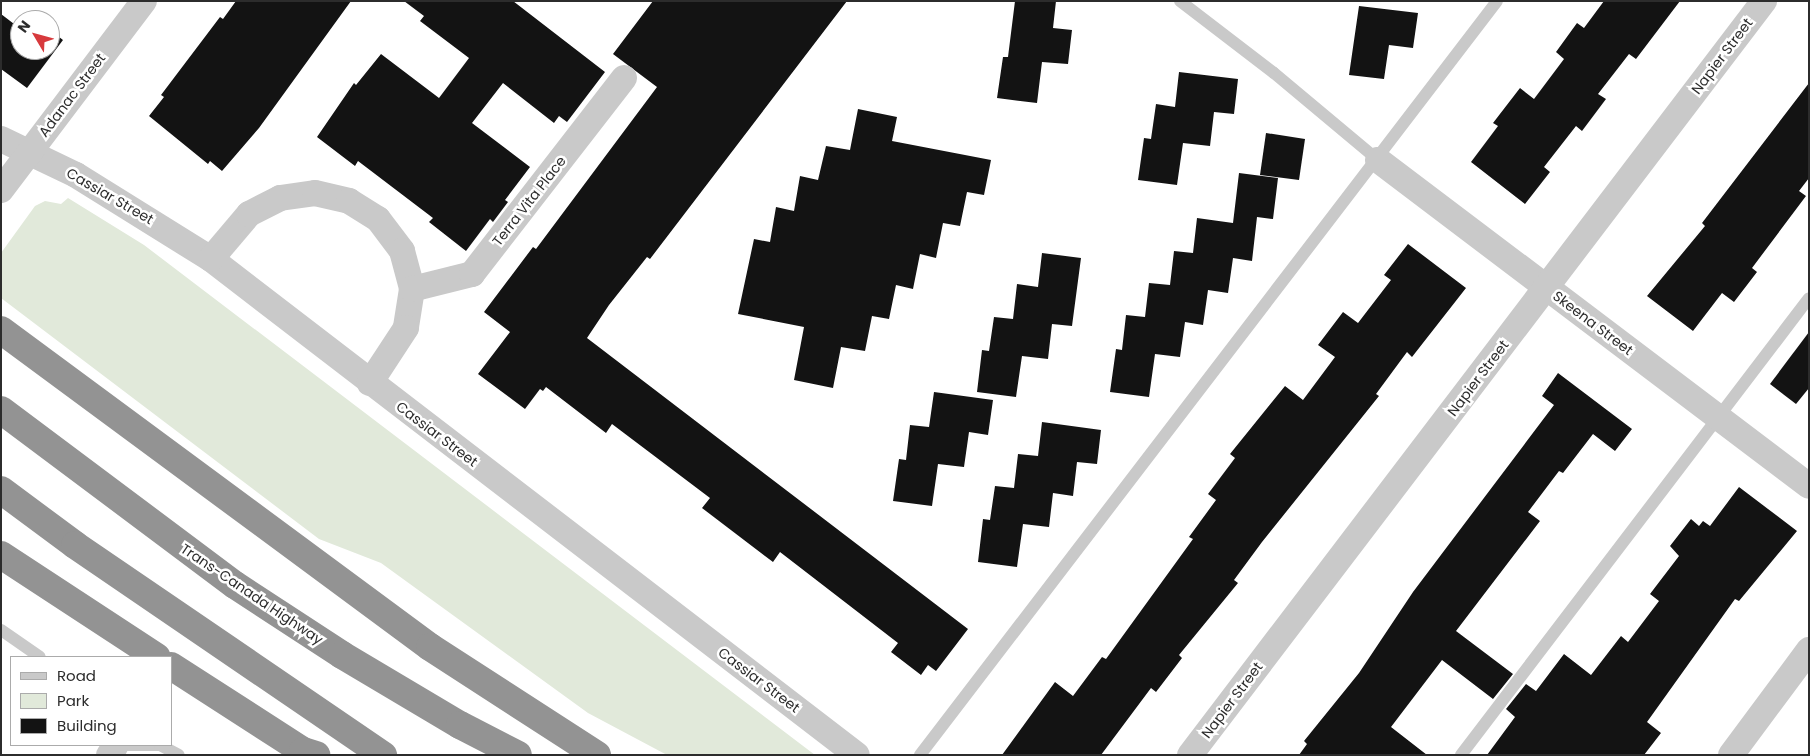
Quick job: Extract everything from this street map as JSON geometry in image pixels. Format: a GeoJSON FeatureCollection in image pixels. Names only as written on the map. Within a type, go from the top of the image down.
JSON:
{"type":"FeatureCollection","features":[{"type":"Feature","properties":{"kind":"highway"},"geometry":{"type":"LineString","coordinates":[[1,330],[430,647],[597,755]]}},
{"type":"Feature","properties":{"kind":"highway","name":"Trans-Canada Highway"},"geometry":{"type":"LineString","coordinates":[[1,410],[235,585],[350,660],[460,725],[518,755]]}},
{"type":"Feature","properties":{"kind":"highway"},"geometry":{"type":"LineString","coordinates":[[1,490],[76,545],[332,717],[383,755]]}},
{"type":"Feature","properties":{"kind":"highway"},"geometry":{"type":"LineString","coordinates":[[1,555],[156,656]]}},
{"type":"Feature","properties":{"kind":"highway"},"geometry":{"type":"LineString","coordinates":[[172,667],[303,751],[316,755]]}},
{"type":"Feature","properties":{"kind":"street","name":"Adanac Street"},"geometry":{"type":"LineString","coordinates":[[1,190],[144,1]]}},
{"type":"Feature","properties":{"kind":"street","name":"Napier Street"},"geometry":{"type":"LineString","coordinates":[[1190,755],[1764,1]]}},
{"type":"Feature","properties":{"kind":"street","name":"Terra Vita Place"},"geometry":{"type":"LineString","coordinates":[[412,289],[472,274],[624,78]]}},
{"type":"Feature","properties":{"kind":"street","name":"Cassiar Street"},"geometry":{"type":"LineString","coordinates":[[1,139],[76,175],[211,259],[370,383],[857,755]]}},
{"type":"Feature","properties":{"kind":"street","name":"Skeena Street"},"geometry":{"type":"LineString","coordinates":[[1378,160],[1809,486]]}},
{"type":"Feature","properties":{"kind":"street"},"geometry":{"type":"LineString","coordinates":[[211,259],[249,214],[280,198],[315,194],[349,201],[378,219],[402,251],[412,289],[406,328],[370,383]]}},
{"type":"Feature","properties":{"kind":"street"},"geometry":{"type":"LineString","coordinates":[[1731,755],[1809,650]]}},
{"type":"Feature","properties":{"kind":"lane"},"geometry":{"type":"LineString","coordinates":[[1180,1],[1274,73],[1378,160]]}},
{"type":"Feature","properties":{"kind":"lane"},"geometry":{"type":"LineString","coordinates":[[920,755],[1378,160],[1497,1]]}},
{"type":"Feature","properties":{"kind":"lane"},"geometry":{"type":"LineString","coordinates":[[1461,755],[1719,419],[1809,298]]}},
{"type":"Feature","properties":{"kind":"lane"},"geometry":{"type":"LineString","coordinates":[[1,630],[39,656]]}},
{"type":"Feature","properties":{"kind":"lane"},"geometry":{"type":"LineString","coordinates":[[113,749],[148,746]]}},
{"type":"Feature","properties":{"kind":"lane"},"geometry":{"type":"LineString","coordinates":[[162,746],[179,755]]}},
{"type":"Feature","properties":{"kind":"green space"},"geometry":{"type":"Polygon","coordinates":[[[68,198],[144,245],[815,755],[667,755],[588,713],[381,563],[319,539],[1,298],[1,253],[35,206],[45,201],[61,204],[68,198]]]}},
{"type":"Feature","properties":{"kind":"building"},"geometry":{"type":"Polygon","coordinates":[[[236,1],[351,1],[259,128],[222,171],[210,161],[208,164],[149,116],[164,97],[161,95],[220,17],[223,19],[236,1]]]}},
{"type":"Feature","properties":{"kind":"building"},"geometry":{"type":"Polygon","coordinates":[[[404,1],[513,1],[605,72],[567,122],[559,116],[554,123],[503,83],[472,123],[530,167],[505,200],[508,202],[493,222],[490,219],[466,251],[429,222],[433,218],[358,161],[355,166],[317,137],[354,83],[356,85],[381,54],[439,98],[469,58],[420,21],[424,16],[404,1]]]}},
{"type":"Feature","properties":{"kind":"building"},"geometry":{"type":"Polygon","coordinates":[[[653,1],[847,1],[650,259],[647,257],[609,305],[587,338],[968,629],[936,671],[928,665],[921,675],[891,652],[898,643],[780,552],[773,562],[702,508],[710,498],[612,424],[606,433],[546,387],[543,391],[540,389],[525,409],[478,374],[510,332],[484,312],[533,247],[536,249],[657,87],[613,54],[653,1]]]}},
{"type":"Feature","properties":{"kind":"building"},"geometry":{"type":"Polygon","coordinates":[[[1015,1],[1056,1],[1053,28],[1072,30],[1068,64],[1042,62],[1037,103],[997,98],[1003,57],[1008,57],[1015,1]]]}},
{"type":"Feature","properties":{"kind":"building"},"geometry":{"type":"Polygon","coordinates":[[[1604,1],[1680,1],[1636,59],[1629,54],[1598,94],[1606,99],[1582,131],[1576,126],[1544,167],[1550,172],[1525,204],[1471,162],[1498,126],[1493,123],[1520,88],[1534,99],[1564,59],[1556,52],[1577,23],[1584,28],[1604,1]]]}},
{"type":"Feature","properties":{"kind":"building"},"geometry":{"type":"Polygon","coordinates":[[[1359,6],[1418,13],[1413,48],[1389,45],[1384,79],[1349,75],[1359,6]]]}},
{"type":"Feature","properties":{"kind":"building"},"geometry":{"type":"Polygon","coordinates":[[[1,14],[10,21],[10,60],[48,60],[27,88],[1,69],[1,14]]]}},
{"type":"Feature","properties":{"kind":"building"},"geometry":{"type":"Polygon","coordinates":[[[1179,72],[1238,79],[1234,114],[1214,112],[1210,146],[1183,143],[1177,185],[1138,180],[1144,138],[1151,139],[1156,104],[1175,107],[1179,72]]]}},
{"type":"Feature","properties":{"kind":"building"},"geometry":{"type":"Polygon","coordinates":[[[1809,83],[1809,178],[1799,191],[1806,196],[1752,268],[1757,272],[1734,302],[1722,293],[1693,331],[1647,296],[1705,226],[1702,223],[1809,83]]]}},
{"type":"Feature","properties":{"kind":"building"},"geometry":{"type":"Polygon","coordinates":[[[858,109],[897,117],[892,141],[991,160],[984,195],[967,192],[960,226],[943,223],[936,258],[920,254],[913,289],[896,285],[889,319],[872,316],[865,351],[841,347],[833,388],[794,380],[804,327],[738,314],[754,239],[770,242],[776,207],[794,211],[800,176],[818,180],[826,146],[850,150],[858,109]]]}},
{"type":"Feature","properties":{"kind":"building"},"geometry":{"type":"Polygon","coordinates":[[[1266,133],[1305,139],[1299,180],[1260,175],[1266,133]]]}},
{"type":"Feature","properties":{"kind":"building"},"geometry":{"type":"Polygon","coordinates":[[[1239,173],[1278,178],[1273,219],[1257,217],[1252,261],[1233,258],[1228,293],[1208,290],[1203,325],[1185,322],[1180,357],[1155,354],[1149,397],[1110,392],[1116,349],[1122,350],[1126,315],[1145,317],[1149,283],[1170,285],[1174,251],[1193,253],[1197,218],[1233,223],[1239,173]]]}},
{"type":"Feature","properties":{"kind":"building"},"geometry":{"type":"Polygon","coordinates":[[[1408,244],[1466,288],[1412,357],[1407,352],[1376,394],[1379,396],[1262,542],[1234,580],[1238,583],[1179,655],[1182,658],[1156,692],[1151,688],[1101,755],[1002,755],[1055,682],[1073,696],[1102,657],[1106,659],[1193,539],[1189,537],[1216,500],[1208,494],[1235,458],[1230,454],[1285,386],[1303,400],[1335,357],[1318,345],[1343,312],[1358,323],[1391,280],[1384,275],[1408,244]]]}},
{"type":"Feature","properties":{"kind":"building"},"geometry":{"type":"Polygon","coordinates":[[[1042,253],[1081,258],[1072,326],[1052,324],[1048,359],[1022,356],[1016,397],[977,392],[982,350],[989,351],[994,317],[1013,319],[1017,284],[1038,287],[1042,253]]]}},
{"type":"Feature","properties":{"kind":"building"},"geometry":{"type":"Polygon","coordinates":[[[1809,332],[1809,388],[1796,404],[1770,384],[1809,332]]]}},
{"type":"Feature","properties":{"kind":"building"},"geometry":{"type":"Polygon","coordinates":[[[1558,373],[1632,429],[1615,451],[1593,434],[1563,473],[1559,471],[1528,512],[1540,521],[1456,631],[1513,674],[1493,699],[1442,660],[1391,727],[1427,755],[1299,755],[1307,744],[1304,741],[1359,673],[1413,592],[1554,405],[1542,396],[1558,373]]]}},
{"type":"Feature","properties":{"kind":"building"},"geometry":{"type":"Polygon","coordinates":[[[934,392],[993,400],[988,435],[969,432],[964,467],[938,464],[932,506],[893,501],[899,459],[906,460],[910,425],[929,427],[934,392]]]}},
{"type":"Feature","properties":{"kind":"building"},"geometry":{"type":"Polygon","coordinates":[[[1042,422],[1101,430],[1097,464],[1077,462],[1073,496],[1053,493],[1049,527],[1023,524],[1017,567],[978,562],[983,519],[990,520],[995,486],[1014,488],[1018,454],[1038,456],[1042,422]]]}},
{"type":"Feature","properties":{"kind":"building"},"geometry":{"type":"Polygon","coordinates":[[[1739,487],[1797,531],[1739,601],[1735,599],[1647,722],[1661,733],[1644,755],[1487,755],[1515,717],[1506,709],[1526,684],[1536,691],[1564,654],[1591,675],[1621,636],[1628,642],[1659,601],[1650,594],[1679,556],[1670,546],[1691,519],[1699,526],[1703,521],[1710,526],[1739,487]]]}}]}
